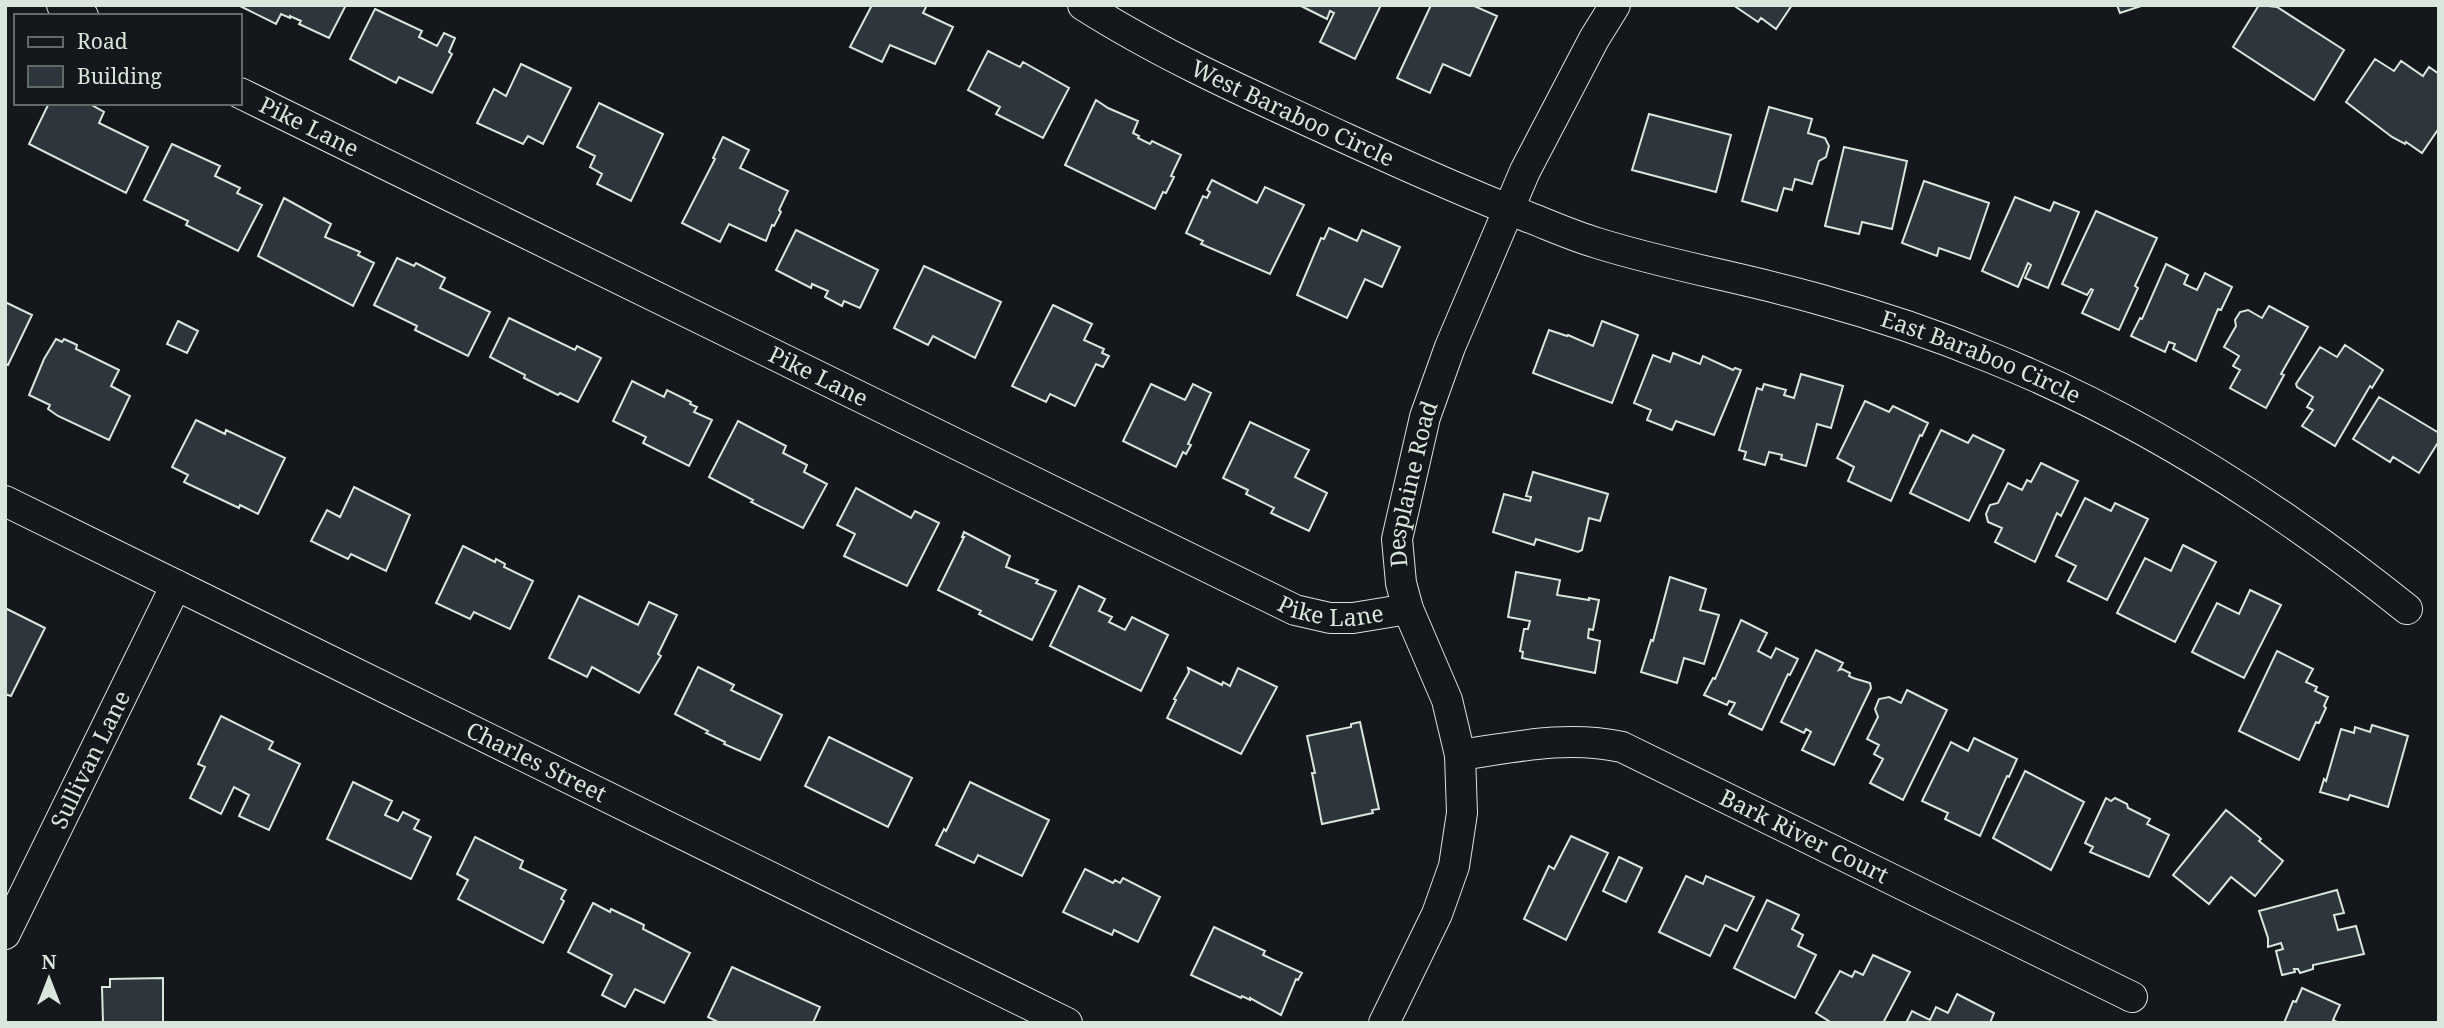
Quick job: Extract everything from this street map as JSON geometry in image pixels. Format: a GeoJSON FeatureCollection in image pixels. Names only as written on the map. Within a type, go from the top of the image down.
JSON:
{"type":"FeatureCollection","features":[{"type":"Feature","properties":{"kind":"street"},"geometry":{"type":"LineString","coordinates":[[62,5],[79,14]]}},
{"type":"Feature","properties":{"kind":"street","name":"West Baraboo Circle"},"geometry":{"type":"LineString","coordinates":[[1083,5],[1130,35],[1205,73],[1448,186],[1507,209]]}},
{"type":"Feature","properties":{"kind":"street","name":"Desplaine Road"},"geometry":{"type":"LineString","coordinates":[[1384,1023],[1437,914],[1454,866],[1462,813],[1460,755],[1447,700],[1408,609],[1401,583],[1397,539],[1425,417],[1450,346],[1507,209],[1588,51],[1615,5]]}},
{"type":"Feature","properties":{"kind":"street","name":"Pike Lane"},"geometry":{"type":"LineString","coordinates":[[242,94],[1296,610],[1330,618],[1353,618],[1408,609]]}},
{"type":"Feature","properties":{"kind":"street","name":"East Baraboo Circle"},"geometry":{"type":"LineString","coordinates":[[1507,209],[1593,242],[1671,265],[1817,298],[1919,330],[1995,359],[2093,403],[2188,454],[2278,512],[2407,609]]}},
{"type":"Feature","properties":{"kind":"street","name":"Charles Street"},"geometry":{"type":"LineString","coordinates":[[5,501],[1067,1023]]}},
{"type":"Feature","properties":{"kind":"street","name":"Sullivan Lane"},"geometry":{"type":"LineString","coordinates":[[5,934],[176,585]]}},
{"type":"Feature","properties":{"kind":"street","name":"Bark River Court"},"geometry":{"type":"LineString","coordinates":[[1460,755],[1570,740],[1622,747],[2132,997]]}},
{"type":"Feature","properties":{"kind":"building"},"geometry":{"type":"Polygon","coordinates":[[[238,5],[346,5],[329,38],[299,24],[301,21],[290,16],[281,14],[276,24],[238,5]]]}},
{"type":"Feature","properties":{"kind":"building"},"geometry":{"type":"Polygon","coordinates":[[[872,5],[927,5],[923,13],[953,27],[935,64],[890,45],[882,62],[850,47],[872,5]]]}},
{"type":"Feature","properties":{"kind":"building"},"geometry":{"type":"Polygon","coordinates":[[[1299,5],[1381,5],[1355,59],[1320,42],[1334,13],[1330,11],[1327,19],[1299,5]]]}},
{"type":"Feature","properties":{"kind":"building"},"geometry":{"type":"Polygon","coordinates":[[[1431,5],[1472,5],[1497,16],[1470,76],[1443,64],[1430,93],[1397,78],[1431,5]]]}},
{"type":"Feature","properties":{"kind":"building"},"geometry":{"type":"Polygon","coordinates":[[[1733,5],[1792,5],[1776,29],[1761,18],[1758,22],[1733,5]]]}},
{"type":"Feature","properties":{"kind":"building"},"geometry":{"type":"Polygon","coordinates":[[[2117,5],[2144,5],[2120,13],[2117,5]]]}},
{"type":"Feature","properties":{"kind":"building"},"geometry":{"type":"Polygon","coordinates":[[[2259,5],[2277,7],[2344,50],[2314,100],[2233,47],[2259,5]]]}},
{"type":"Feature","properties":{"kind":"building"},"geometry":{"type":"Polygon","coordinates":[[[375,9],[422,31],[419,37],[437,46],[444,33],[455,38],[449,52],[452,54],[432,93],[399,77],[396,83],[350,59],[375,9]]]}},
{"type":"Feature","properties":{"kind":"building"},"geometry":{"type":"Polygon","coordinates":[[[988,51],[1020,67],[1023,62],[1069,88],[1043,138],[996,114],[1000,107],[968,90],[988,51]]]}},
{"type":"Feature","properties":{"kind":"building"},"geometry":{"type":"Polygon","coordinates":[[[2375,59],[2394,71],[2401,61],[2423,76],[2429,67],[2439,74],[2439,128],[2422,153],[2406,142],[2405,144],[2392,137],[2346,102],[2375,59]]]}},
{"type":"Feature","properties":{"kind":"building"},"geometry":{"type":"Polygon","coordinates":[[[521,64],[571,88],[543,144],[528,136],[523,144],[477,123],[494,89],[506,96],[521,64]]]}},
{"type":"Feature","properties":{"kind":"building"},"geometry":{"type":"Polygon","coordinates":[[[1096,100],[1138,121],[1133,133],[1139,136],[1138,138],[1150,144],[1152,141],[1181,155],[1171,176],[1174,177],[1155,209],[1065,165],[1096,100]]]}},
{"type":"Feature","properties":{"kind":"building"},"geometry":{"type":"Polygon","coordinates":[[[599,103],[663,134],[631,201],[597,184],[602,174],[590,167],[595,156],[577,147],[599,103]]]}},
{"type":"Feature","properties":{"kind":"building"},"geometry":{"type":"Polygon","coordinates":[[[48,105],[92,105],[104,112],[99,123],[148,147],[126,193],[29,144],[48,105]]]}},
{"type":"Feature","properties":{"kind":"building"},"geometry":{"type":"Polygon","coordinates":[[[1769,107],[1812,119],[1808,133],[1825,138],[1829,146],[1826,157],[1819,161],[1812,184],[1795,179],[1792,190],[1784,188],[1777,211],[1742,201],[1769,107]]]}},
{"type":"Feature","properties":{"kind":"building"},"geometry":{"type":"Polygon","coordinates":[[[1649,114],[1731,135],[1716,192],[1632,170],[1649,114]]]}},
{"type":"Feature","properties":{"kind":"building"},"geometry":{"type":"Polygon","coordinates":[[[723,137],[749,150],[740,168],[788,191],[766,241],[729,224],[720,242],[682,223],[715,159],[713,158],[723,137]]]}},
{"type":"Feature","properties":{"kind":"building"},"geometry":{"type":"Polygon","coordinates":[[[172,144],[220,166],[215,176],[240,188],[237,193],[262,205],[238,251],[186,225],[188,221],[144,200],[172,144]]]}},
{"type":"Feature","properties":{"kind":"building"},"geometry":{"type":"Polygon","coordinates":[[[1844,147],[1907,161],[1892,229],[1862,222],[1859,234],[1825,226],[1844,147]]]}},
{"type":"Feature","properties":{"kind":"building"},"geometry":{"type":"Polygon","coordinates":[[[1212,180],[1257,203],[1265,187],[1304,205],[1270,274],[1201,244],[1203,241],[1186,233],[1203,196],[1207,198],[1210,192],[1207,190],[1212,180]]]}},
{"type":"Feature","properties":{"kind":"building"},"geometry":{"type":"Polygon","coordinates":[[[1924,181],[1989,203],[1970,259],[1939,248],[1937,256],[1902,243],[1924,181]]]}},
{"type":"Feature","properties":{"kind":"building"},"geometry":{"type":"Polygon","coordinates":[[[2015,197],[2050,211],[2054,202],[2079,212],[2048,288],[2025,278],[2031,265],[2028,263],[2018,287],[1982,271],[2015,197]]]}},
{"type":"Feature","properties":{"kind":"building"},"geometry":{"type":"Polygon","coordinates":[[[284,198],[331,224],[325,237],[360,252],[358,255],[374,263],[353,306],[258,256],[284,198]]]}},
{"type":"Feature","properties":{"kind":"building"},"geometry":{"type":"Polygon","coordinates":[[[2096,211],[2157,238],[2119,330],[2082,313],[2093,290],[2087,295],[2062,284],[2096,211]]]}},
{"type":"Feature","properties":{"kind":"building"},"geometry":{"type":"Polygon","coordinates":[[[1329,228],[1357,241],[1362,230],[1400,247],[1382,287],[1365,279],[1347,318],[1297,295],[1321,238],[1324,239],[1329,228]]]}},
{"type":"Feature","properties":{"kind":"building"},"geometry":{"type":"Polygon","coordinates":[[[796,230],[878,270],[860,308],[844,301],[842,306],[825,297],[828,291],[812,284],[811,288],[776,270],[796,230]]]}},
{"type":"Feature","properties":{"kind":"building"},"geometry":{"type":"Polygon","coordinates":[[[397,258],[414,266],[416,263],[445,278],[440,288],[490,312],[468,356],[415,330],[417,326],[374,305],[397,258]]]}},
{"type":"Feature","properties":{"kind":"building"},"geometry":{"type":"Polygon","coordinates":[[[2166,264],[2188,275],[2184,284],[2197,290],[2205,273],[2232,287],[2221,310],[2218,309],[2196,361],[2173,349],[2175,344],[2169,342],[2165,352],[2131,336],[2140,318],[2142,319],[2166,264]]]}},
{"type":"Feature","properties":{"kind":"building"},"geometry":{"type":"Polygon","coordinates":[[[924,266],[1001,302],[975,358],[933,336],[928,345],[894,328],[924,266]]]}},
{"type":"Feature","properties":{"kind":"building"},"geometry":{"type":"Polygon","coordinates":[[[5,302],[32,315],[8,365],[5,364],[5,302]]]}},
{"type":"Feature","properties":{"kind":"building"},"geometry":{"type":"Polygon","coordinates":[[[1053,305],[1092,324],[1084,340],[1104,349],[1102,353],[1109,356],[1103,367],[1096,364],[1075,406],[1050,394],[1046,402],[1012,386],[1053,305]]]}},
{"type":"Feature","properties":{"kind":"building"},"geometry":{"type":"Polygon","coordinates":[[[2269,306],[2308,327],[2281,374],[2284,375],[2266,408],[2230,388],[2240,370],[2233,366],[2239,356],[2224,347],[2236,326],[2235,320],[2240,312],[2248,310],[2262,318],[2269,306]]]}},
{"type":"Feature","properties":{"kind":"building"},"geometry":{"type":"Polygon","coordinates":[[[509,318],[575,350],[577,346],[601,358],[578,402],[524,378],[525,375],[490,357],[509,318]]]}},
{"type":"Feature","properties":{"kind":"building"},"geometry":{"type":"Polygon","coordinates":[[[178,321],[198,331],[187,353],[167,344],[178,321]]]}},
{"type":"Feature","properties":{"kind":"building"},"geometry":{"type":"Polygon","coordinates":[[[1602,321],[1638,335],[1612,403],[1533,373],[1549,330],[1593,346],[1602,321]]]}},
{"type":"Feature","properties":{"kind":"building"},"geometry":{"type":"Polygon","coordinates":[[[56,339],[75,344],[76,349],[119,370],[111,386],[130,396],[109,440],[58,416],[48,409],[50,405],[29,395],[44,359],[56,339]]]}},
{"type":"Feature","properties":{"kind":"building"},"geometry":{"type":"Polygon","coordinates":[[[2345,345],[2383,370],[2372,388],[2370,386],[2335,446],[2302,426],[2313,410],[2307,407],[2313,397],[2296,384],[2320,347],[2337,357],[2345,345]]]}},
{"type":"Feature","properties":{"kind":"building"},"geometry":{"type":"Polygon","coordinates":[[[1673,353],[1700,364],[1703,356],[1733,370],[1741,370],[1714,435],[1676,421],[1672,430],[1647,420],[1651,410],[1634,403],[1653,355],[1670,362],[1673,353]]]}},
{"type":"Feature","properties":{"kind":"building"},"geometry":{"type":"Polygon","coordinates":[[[1801,374],[1843,386],[1831,428],[1817,424],[1806,466],[1781,459],[1782,455],[1769,452],[1765,465],[1744,459],[1746,452],[1739,450],[1757,388],[1762,390],[1764,384],[1786,390],[1784,395],[1794,398],[1801,374]]]}},
{"type":"Feature","properties":{"kind":"building"},"geometry":{"type":"Polygon","coordinates":[[[632,381],[664,397],[667,390],[691,402],[690,404],[697,407],[694,412],[712,420],[689,466],[643,443],[646,437],[613,421],[632,381]]]}},
{"type":"Feature","properties":{"kind":"building"},"geometry":{"type":"Polygon","coordinates":[[[1151,384],[1185,400],[1193,384],[1211,393],[1188,444],[1191,445],[1186,454],[1183,452],[1176,467],[1123,441],[1151,384]]]}},
{"type":"Feature","properties":{"kind":"building"},"geometry":{"type":"Polygon","coordinates":[[[2379,397],[2439,433],[2439,441],[2419,473],[2393,457],[2390,462],[2353,439],[2379,397]]]}},
{"type":"Feature","properties":{"kind":"building"},"geometry":{"type":"Polygon","coordinates":[[[1865,401],[1889,412],[1893,406],[1928,423],[1891,501],[1848,481],[1854,467],[1837,458],[1865,401]]]}},
{"type":"Feature","properties":{"kind":"building"},"geometry":{"type":"Polygon","coordinates":[[[196,420],[225,434],[226,430],[285,458],[258,514],[184,482],[188,475],[172,467],[196,420]]]}},
{"type":"Feature","properties":{"kind":"building"},"geometry":{"type":"Polygon","coordinates":[[[738,421],[786,446],[783,453],[807,465],[804,472],[827,484],[803,528],[709,477],[738,421]]]}},
{"type":"Feature","properties":{"kind":"building"},"geometry":{"type":"Polygon","coordinates":[[[1250,422],[1309,450],[1295,477],[1327,493],[1309,531],[1271,513],[1274,508],[1246,494],[1248,490],[1223,478],[1250,422]]]}},
{"type":"Feature","properties":{"kind":"building"},"geometry":{"type":"Polygon","coordinates":[[[1941,430],[1968,443],[1973,435],[2004,450],[1969,521],[1910,493],[1941,430]]]}},
{"type":"Feature","properties":{"kind":"building"},"geometry":{"type":"Polygon","coordinates":[[[2041,463],[2078,481],[2061,516],[2057,513],[2035,562],[1995,542],[2002,528],[1988,522],[1986,514],[1990,505],[1998,503],[2008,483],[2022,490],[2027,480],[2031,482],[2041,463]]]}},
{"type":"Feature","properties":{"kind":"building"},"geometry":{"type":"Polygon","coordinates":[[[1533,472],[1608,494],[1600,521],[1589,518],[1582,550],[1578,552],[1536,539],[1534,545],[1493,532],[1504,494],[1530,501],[1531,497],[1526,496],[1533,472]]]}},
{"type":"Feature","properties":{"kind":"building"},"geometry":{"type":"Polygon","coordinates":[[[354,487],[410,515],[386,571],[351,554],[348,559],[311,541],[327,510],[340,517],[354,487]]]}},
{"type":"Feature","properties":{"kind":"building"},"geometry":{"type":"Polygon","coordinates":[[[856,488],[911,518],[915,511],[939,523],[907,586],[844,556],[855,534],[837,525],[856,488]]]}},
{"type":"Feature","properties":{"kind":"building"},"geometry":{"type":"Polygon","coordinates":[[[2085,498],[2111,511],[2115,503],[2148,519],[2107,600],[2068,581],[2076,566],[2056,556],[2085,498]]]}},
{"type":"Feature","properties":{"kind":"building"},"geometry":{"type":"Polygon","coordinates":[[[964,532],[1010,556],[1006,567],[1038,580],[1036,583],[1056,591],[1032,640],[938,590],[964,532]]]}},
{"type":"Feature","properties":{"kind":"building"},"geometry":{"type":"Polygon","coordinates":[[[2183,545],[2216,562],[2175,642],[2117,613],[2145,558],[2171,571],[2183,545]]]}},
{"type":"Feature","properties":{"kind":"building"},"geometry":{"type":"Polygon","coordinates":[[[463,546],[495,562],[496,559],[505,564],[504,567],[533,581],[510,629],[474,612],[470,619],[436,603],[463,546]]]}},
{"type":"Feature","properties":{"kind":"building"},"geometry":{"type":"Polygon","coordinates":[[[1516,572],[1560,580],[1557,595],[1599,600],[1593,630],[1589,629],[1588,638],[1600,641],[1595,673],[1522,658],[1523,652],[1520,651],[1524,629],[1528,629],[1530,621],[1508,617],[1516,572]]]}},
{"type":"Feature","properties":{"kind":"building"},"geometry":{"type":"Polygon","coordinates":[[[1670,577],[1706,589],[1700,610],[1719,615],[1704,664],[1684,658],[1677,683],[1641,672],[1651,640],[1653,641],[1670,577]]]}},
{"type":"Feature","properties":{"kind":"building"},"geometry":{"type":"Polygon","coordinates":[[[1079,586],[1105,599],[1099,611],[1112,617],[1109,622],[1125,630],[1132,617],[1168,635],[1141,691],[1050,646],[1079,586]]]}},
{"type":"Feature","properties":{"kind":"building"},"geometry":{"type":"Polygon","coordinates":[[[2250,590],[2281,605],[2244,678],[2192,652],[2217,603],[2239,614],[2250,590]]]}},
{"type":"Feature","properties":{"kind":"building"},"geometry":{"type":"Polygon","coordinates":[[[579,596],[638,625],[649,602],[677,615],[658,654],[661,656],[639,693],[592,667],[587,677],[549,658],[579,596]]]}},
{"type":"Feature","properties":{"kind":"building"},"geometry":{"type":"Polygon","coordinates":[[[5,608],[45,628],[11,696],[5,694],[5,608]]]}},
{"type":"Feature","properties":{"kind":"building"},"geometry":{"type":"Polygon","coordinates":[[[1741,620],[1767,633],[1758,651],[1771,658],[1776,648],[1798,659],[1790,675],[1788,674],[1762,730],[1729,714],[1735,703],[1729,701],[1727,705],[1704,695],[1713,678],[1715,679],[1741,620]]]}},
{"type":"Feature","properties":{"kind":"building"},"geometry":{"type":"Polygon","coordinates":[[[1816,650],[1843,663],[1839,670],[1870,683],[1871,688],[1834,765],[1802,750],[1811,732],[1806,729],[1804,733],[1781,722],[1816,650]]]}},
{"type":"Feature","properties":{"kind":"building"},"geometry":{"type":"Polygon","coordinates":[[[2277,651],[2313,669],[2306,682],[2317,687],[2315,691],[2328,697],[2324,706],[2326,708],[2319,723],[2316,722],[2299,760],[2239,731],[2277,651]]]}},
{"type":"Feature","properties":{"kind":"building"},"geometry":{"type":"Polygon","coordinates":[[[698,667],[734,685],[731,690],[782,715],[760,760],[724,744],[725,742],[706,733],[708,731],[675,714],[698,667]]]}},
{"type":"Feature","properties":{"kind":"building"},"geometry":{"type":"Polygon","coordinates":[[[1188,668],[1222,685],[1223,682],[1230,686],[1238,668],[1277,687],[1241,754],[1167,718],[1189,672],[1188,668]]]}},
{"type":"Feature","properties":{"kind":"building"},"geometry":{"type":"Polygon","coordinates":[[[1907,690],[1947,710],[1903,800],[1870,783],[1883,759],[1874,754],[1879,745],[1867,739],[1878,717],[1875,709],[1879,699],[1889,697],[1901,703],[1907,690]]]}},
{"type":"Feature","properties":{"kind":"building"},"geometry":{"type":"Polygon","coordinates":[[[221,716],[273,742],[269,749],[300,764],[269,830],[239,816],[249,795],[234,787],[221,814],[190,798],[205,767],[198,764],[221,716]]]}},
{"type":"Feature","properties":{"kind":"building"},"geometry":{"type":"Polygon","coordinates":[[[1360,722],[1379,809],[1372,810],[1373,813],[1322,824],[1307,736],[1351,727],[1351,724],[1360,722]]]}},
{"type":"Feature","properties":{"kind":"building"},"geometry":{"type":"Polygon","coordinates":[[[2372,725],[2408,736],[2388,807],[2350,795],[2348,800],[2320,792],[2324,779],[2326,781],[2341,729],[2354,733],[2355,727],[2370,732],[2372,725]]]}},
{"type":"Feature","properties":{"kind":"building"},"geometry":{"type":"Polygon","coordinates":[[[829,737],[912,778],[888,827],[805,786],[829,737]]]}},
{"type":"Feature","properties":{"kind":"building"},"geometry":{"type":"Polygon","coordinates":[[[1974,738],[2017,759],[1980,836],[1945,819],[1948,813],[1922,801],[1951,742],[1968,751],[1974,738]]]}},
{"type":"Feature","properties":{"kind":"building"},"geometry":{"type":"Polygon","coordinates":[[[2025,771],[2084,802],[2051,870],[1993,838],[2025,771]]]}},
{"type":"Feature","properties":{"kind":"building"},"geometry":{"type":"Polygon","coordinates":[[[353,782],[392,801],[385,815],[398,821],[403,812],[419,820],[414,829],[431,837],[411,879],[327,839],[353,782]]]}},
{"type":"Feature","properties":{"kind":"building"},"geometry":{"type":"Polygon","coordinates":[[[970,782],[1049,820],[1022,876],[978,855],[974,863],[936,845],[944,829],[946,831],[970,782]]]}},
{"type":"Feature","properties":{"kind":"building"},"geometry":{"type":"Polygon","coordinates":[[[2106,798],[2111,801],[2115,798],[2127,804],[2128,808],[2150,819],[2147,824],[2169,835],[2149,877],[2090,852],[2093,847],[2085,843],[2106,798]]]}},
{"type":"Feature","properties":{"kind":"building"},"geometry":{"type":"Polygon","coordinates":[[[2226,810],[2283,861],[2255,896],[2231,877],[2209,904],[2173,875],[2226,810]]]}},
{"type":"Feature","properties":{"kind":"building"},"geometry":{"type":"Polygon","coordinates":[[[1571,836],[1608,853],[1566,940],[1524,919],[1549,866],[1554,869],[1571,836]]]}},
{"type":"Feature","properties":{"kind":"building"},"geometry":{"type":"Polygon","coordinates":[[[475,837],[523,861],[520,868],[566,890],[561,899],[564,901],[543,943],[458,899],[468,880],[457,874],[475,837]]]}},
{"type":"Feature","properties":{"kind":"building"},"geometry":{"type":"Polygon","coordinates":[[[1619,857],[1642,868],[1626,902],[1603,891],[1619,857]]]}},
{"type":"Feature","properties":{"kind":"building"},"geometry":{"type":"Polygon","coordinates":[[[1085,869],[1113,883],[1115,880],[1120,883],[1123,878],[1160,897],[1138,942],[1114,930],[1112,935],[1063,912],[1085,869]]]}},
{"type":"Feature","properties":{"kind":"building"},"geometry":{"type":"Polygon","coordinates":[[[1686,876],[1703,884],[1706,876],[1754,897],[1737,931],[1725,925],[1710,956],[1659,932],[1686,876]]]}},
{"type":"Feature","properties":{"kind":"building"},"geometry":{"type":"Polygon","coordinates":[[[2337,890],[2344,913],[2334,915],[2338,930],[2356,926],[2364,954],[2313,965],[2313,969],[2300,973],[2298,969],[2294,969],[2295,972],[2282,975],[2276,951],[2283,949],[2281,943],[2268,947],[2268,938],[2259,911],[2337,890]]]}},
{"type":"Feature","properties":{"kind":"building"},"geometry":{"type":"Polygon","coordinates":[[[1767,900],[1799,915],[1792,929],[1803,935],[1798,946],[1816,955],[1795,998],[1734,968],[1767,900]]]}},
{"type":"Feature","properties":{"kind":"building"},"geometry":{"type":"Polygon","coordinates":[[[593,903],[644,925],[643,929],[690,953],[664,1003],[635,989],[625,1007],[602,995],[612,975],[568,952],[593,903]]]}},
{"type":"Feature","properties":{"kind":"building"},"geometry":{"type":"Polygon","coordinates":[[[1214,927],[1265,951],[1263,955],[1302,973],[1298,980],[1296,979],[1281,1015],[1250,998],[1241,998],[1191,975],[1214,927]]]}},
{"type":"Feature","properties":{"kind":"building"},"geometry":{"type":"Polygon","coordinates":[[[1873,955],[1910,972],[1883,1023],[1832,1023],[1816,1013],[1840,971],[1852,977],[1855,971],[1863,975],[1873,955]]]}},
{"type":"Feature","properties":{"kind":"building"},"geometry":{"type":"Polygon","coordinates":[[[732,967],[820,1007],[813,1023],[720,1023],[708,1017],[732,967]]]}},
{"type":"Feature","properties":{"kind":"building"},"geometry":{"type":"Polygon","coordinates":[[[163,978],[163,1023],[103,1022],[102,987],[110,987],[110,979],[163,978]]]}},
{"type":"Feature","properties":{"kind":"building"},"geometry":{"type":"Polygon","coordinates":[[[2302,988],[2340,1005],[2333,1020],[2339,1023],[2284,1023],[2302,988]]]}},
{"type":"Feature","properties":{"kind":"building"},"geometry":{"type":"Polygon","coordinates":[[[1957,994],[1994,1013],[1990,1023],[1906,1023],[1912,1011],[1930,1020],[1936,1007],[1948,1013],[1957,994]]]}}]}
